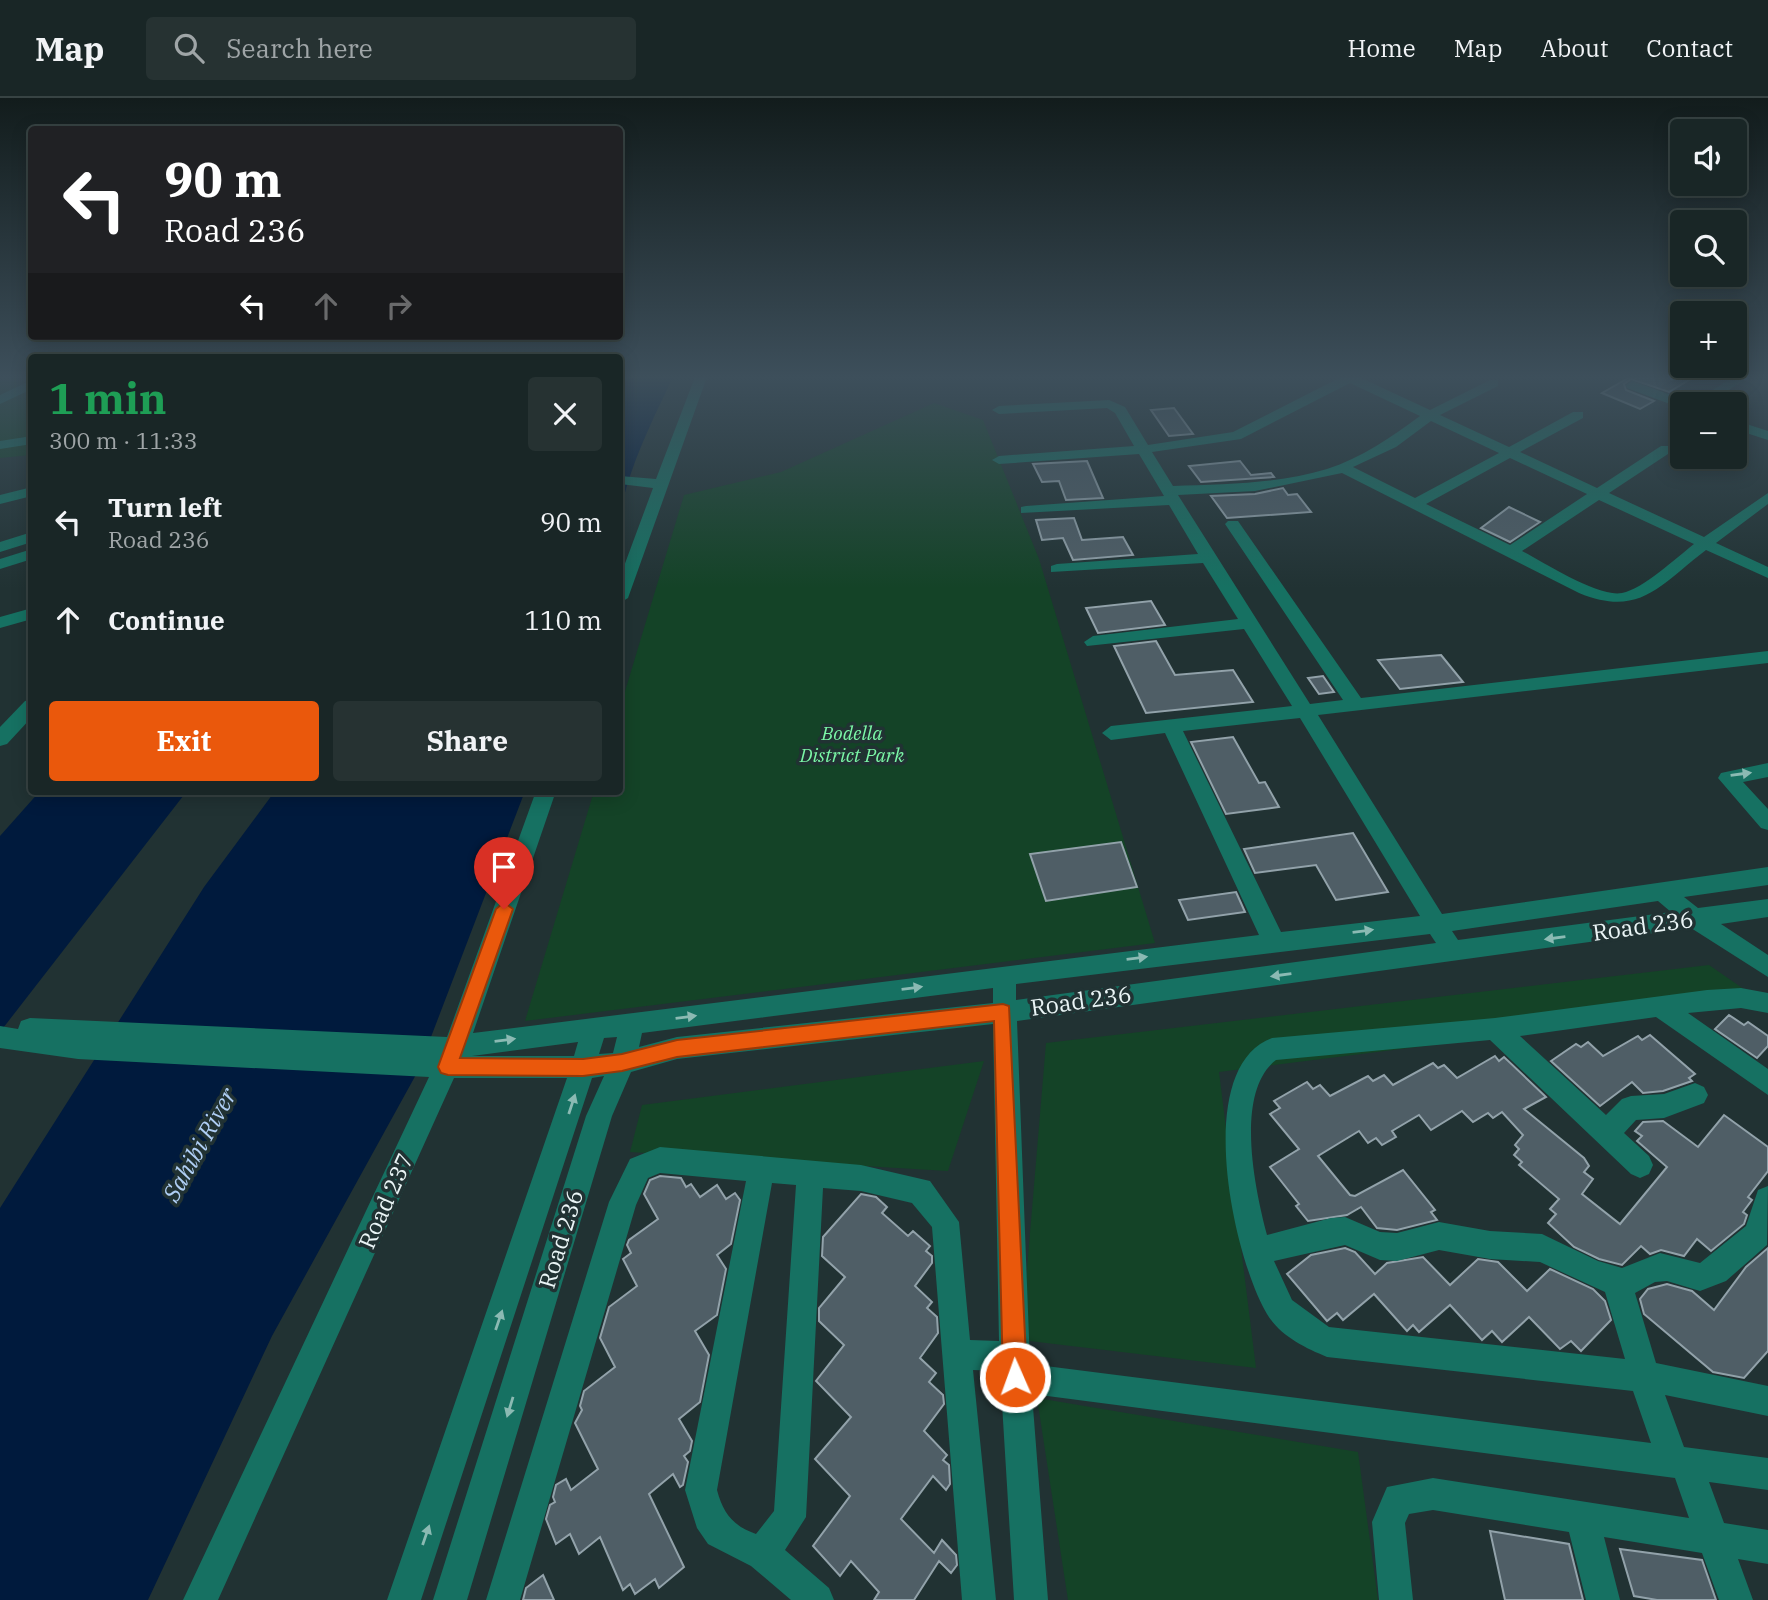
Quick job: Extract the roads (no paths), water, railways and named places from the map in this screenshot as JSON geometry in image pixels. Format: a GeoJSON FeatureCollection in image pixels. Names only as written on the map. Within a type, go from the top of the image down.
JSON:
{"type":"FeatureCollection","features":[{"type":"Feature","properties":{"kind":"street"},"geometry":{"type":"LineString","coordinates":[[623,590],[675,447]]}},
{"type":"Feature","properties":{"kind":"street"},"geometry":{"type":"LineString","coordinates":[[999,460],[1159,447]]}},
{"type":"Feature","properties":{"kind":"street"},"geometry":{"type":"LineString","coordinates":[[1026,510],[1265,486],[1343,468],[1385,447]]}},
{"type":"Feature","properties":{"kind":"street"},"geometry":{"type":"LineString","coordinates":[[1498,447],[1768,573]]}},
{"type":"Feature","properties":{"kind":"street"},"geometry":{"type":"LineString","coordinates":[[1415,504],[1521,447]]}},
{"type":"Feature","properties":{"kind":"street"},"geometry":{"type":"LineString","coordinates":[[1146,449],[1208,558],[1307,712],[1452,952]]}},
{"type":"Feature","properties":{"kind":"street"},"geometry":{"type":"LineString","coordinates":[[1510,551],[1666,449]]}},
{"type":"Feature","properties":{"kind":"street"},"geometry":{"type":"LineString","coordinates":[[1343,468],[1585,589],[1614,600],[1626,599],[1768,497]]}},
{"type":"Feature","properties":{"kind":"street"},"geometry":{"type":"LineString","coordinates":[[627,481],[662,484]]}},
{"type":"Feature","properties":{"kind":"street"},"geometry":{"type":"LineString","coordinates":[[0,500],[28,492]]}},
{"type":"Feature","properties":{"kind":"street"},"geometry":{"type":"LineString","coordinates":[[1233,524],[1357,706]]}},
{"type":"Feature","properties":{"kind":"street"},"geometry":{"type":"LineString","coordinates":[[0,547],[28,538]]}},
{"type":"Feature","properties":{"kind":"street"},"geometry":{"type":"LineString","coordinates":[[0,564],[28,555]]}},
{"type":"Feature","properties":{"kind":"street"},"geometry":{"type":"LineString","coordinates":[[1057,569],[1208,558]]}},
{"type":"Feature","properties":{"kind":"street"},"geometry":{"type":"LineString","coordinates":[[0,623],[28,614]]}},
{"type":"Feature","properties":{"kind":"street"},"geometry":{"type":"LineString","coordinates":[[1093,642],[1251,624]]}},
{"type":"Feature","properties":{"kind":"street"},"geometry":{"type":"LineString","coordinates":[[1111,733],[1768,657]]}},
{"type":"Feature","properties":{"kind":"street"},"geometry":{"type":"LineString","coordinates":[[4,730],[28,709]]}},
{"type":"Feature","properties":{"kind":"street"},"geometry":{"type":"LineString","coordinates":[[1172,727],[1274,942]]}},
{"type":"Feature","properties":{"kind":"street"},"geometry":{"type":"LineString","coordinates":[[1768,770],[1728,778],[1768,822]]}},
{"type":"Feature","properties":{"kind":"street","name":"Road 237"},"geometry":{"type":"LineString","coordinates":[[200,1600],[443,1057],[544,795]]}},
{"type":"Feature","properties":{"kind":"street"},"geometry":{"type":"LineString","coordinates":[[443,1057],[633,1023],[1436,923],[1768,876]]}},
{"type":"Feature","properties":{"kind":"street"},"geometry":{"type":"LineString","coordinates":[[1662,892],[1696,919],[1768,967]]}},
{"type":"Feature","properties":{"kind":"street","name":"Road 236"},"geometry":{"type":"LineString","coordinates":[[450,1600],[599,1116],[622,1063],[677,1048],[1003,1012],[1768,908]]}},
{"type":"Feature","properties":{"kind":"street"},"geometry":{"type":"LineString","coordinates":[[1004,976],[1015,1367],[1031,1600]]}},
{"type":"Feature","properties":{"kind":"street"},"geometry":{"type":"LineString","coordinates":[[1767,1002],[1741,998],[1495,1029],[1272,1049],[1258,1059],[1247,1077],[1238,1121],[1255,1252],[1261,1273],[1278,1306],[1300,1329],[1327,1342],[1645,1377],[1768,1401]]}},
{"type":"Feature","properties":{"kind":"street"},"geometry":{"type":"LineString","coordinates":[[1660,1007],[1768,1083]]}},
{"type":"Feature","properties":{"kind":"street"},"geometry":{"type":"LineString","coordinates":[[4,1032],[83,1040],[443,1057],[583,1068],[622,1063],[633,1023]]}},
{"type":"Feature","properties":{"kind":"street"},"geometry":{"type":"LineString","coordinates":[[1495,1029],[1640,1165]]}},
{"type":"Feature","properties":{"kind":"street"},"geometry":{"type":"LineString","coordinates":[[404,1600],[594,1030]]}},
{"type":"Feature","properties":{"kind":"street"},"geometry":{"type":"LineString","coordinates":[[1606,1133],[1631,1108],[1653,1110],[1675,1105],[1695,1095]]}},
{"type":"Feature","properties":{"kind":"street"},"geometry":{"type":"LineString","coordinates":[[503,1600],[623,1202],[639,1168],[660,1160],[861,1178],[920,1191],[944,1222],[973,1597]]}},
{"type":"Feature","properties":{"kind":"street"},"geometry":{"type":"LineString","coordinates":[[761,1170],[701,1490],[708,1520],[727,1541],[762,1553],[817,1600]]}},
{"type":"Feature","properties":{"kind":"street"},"geometry":{"type":"LineString","coordinates":[[762,1553],[790,1517],[810,1173]]}},
{"type":"Feature","properties":{"kind":"street"},"geometry":{"type":"LineString","coordinates":[[1255,1252],[1331,1232],[1345,1231],[1380,1246],[1397,1247],[1439,1236],[1490,1245],[1542,1248],[1594,1274],[1623,1283],[1658,1265],[1675,1267],[1700,1277],[1716,1271],[1757,1235],[1768,1200]]}},
{"type":"Feature","properties":{"kind":"street"},"geometry":{"type":"LineString","coordinates":[[1617,1282],[1645,1377],[1714,1538],[1736,1600]]}},
{"type":"Feature","properties":{"kind":"street"},"geometry":{"type":"LineString","coordinates":[[956,1354],[1015,1367],[1768,1474]]}},
{"type":"Feature","properties":{"kind":"street"},"geometry":{"type":"LineString","coordinates":[[1396,1600],[1388,1522],[1399,1499],[1433,1494],[1768,1547]]}},
{"type":"Feature","properties":{"kind":"street"},"geometry":{"type":"LineString","coordinates":[[1582,1517],[1603,1600]]}},
{"type":"Feature","properties":{"kind":"water"},"geometry":{"type":"Polygon","coordinates":[[[623,447],[641,447],[635,463],[623,499],[623,447]]]}},
{"type":"Feature","properties":{"kind":"water"},"geometry":{"type":"Polygon","coordinates":[[[36,795],[184,795],[0,1032],[0,836],[36,795]]]}},
{"type":"Feature","properties":{"kind":"water","name":"Sahibi River"},"geometry":{"type":"Polygon","coordinates":[[[272,795],[523,795],[418,1071],[272,1336],[148,1600],[0,1600],[0,1208],[204,887],[272,795]]]}},
{"type":"Feature","properties":{"kind":"park label","name":"Bodella District Park"},"geometry":{"type":"Point","coordinates":[852,744]}}]}
